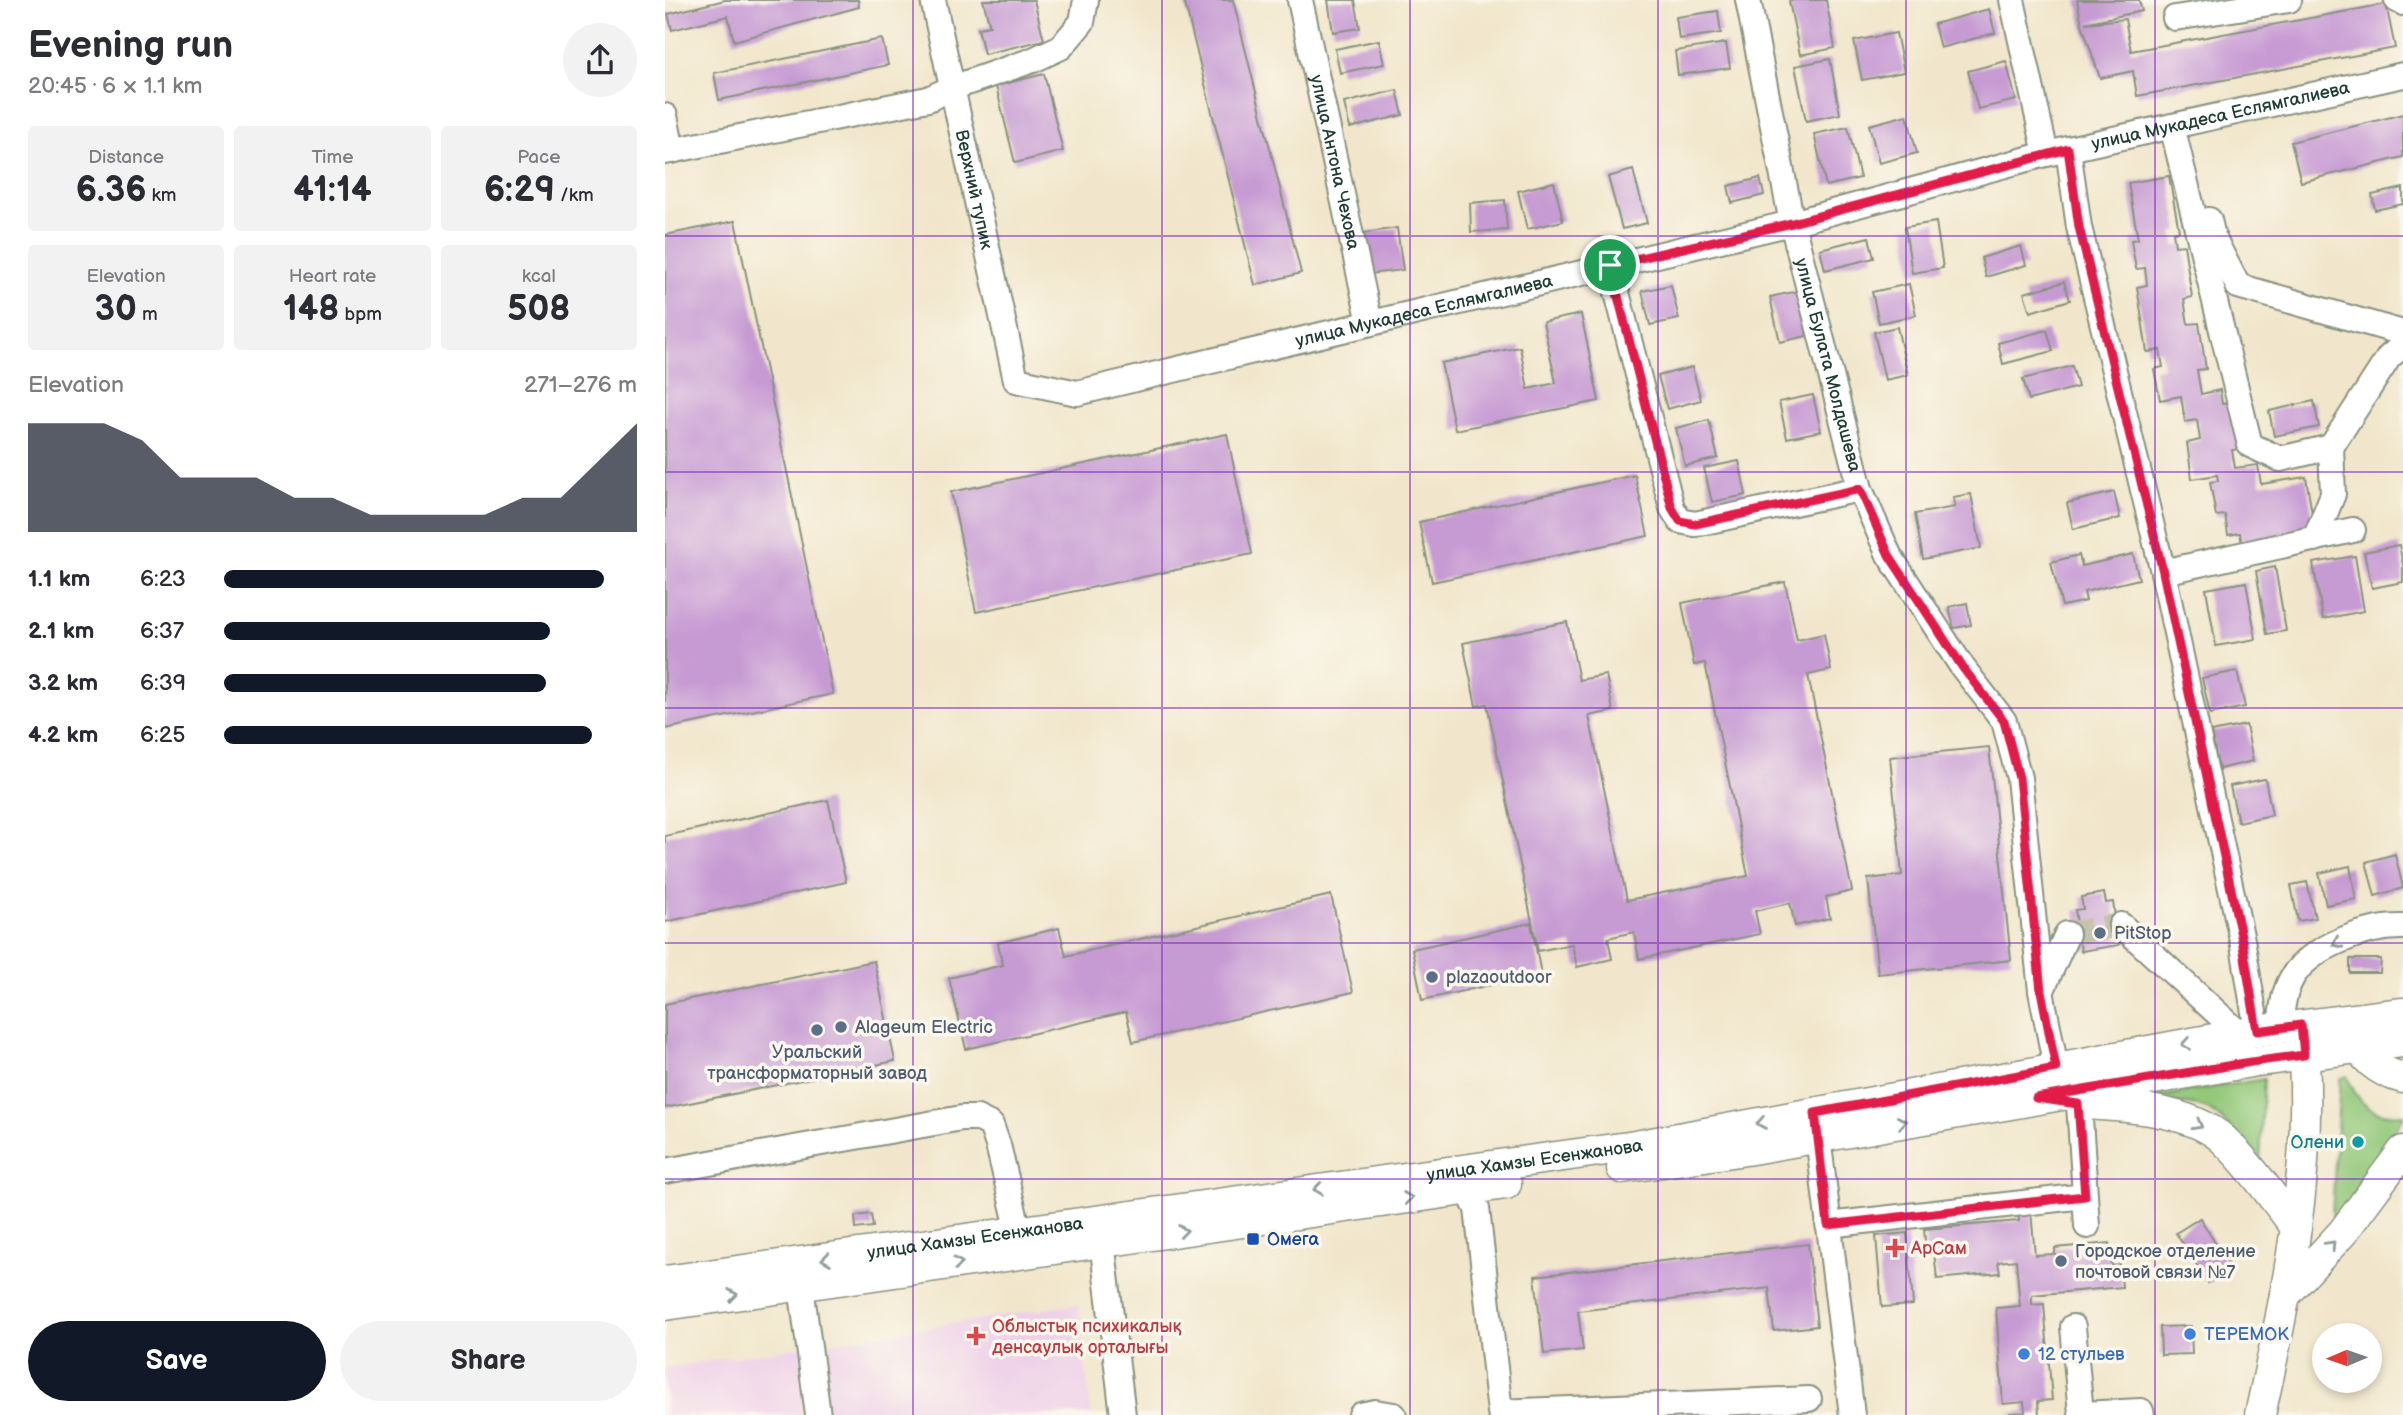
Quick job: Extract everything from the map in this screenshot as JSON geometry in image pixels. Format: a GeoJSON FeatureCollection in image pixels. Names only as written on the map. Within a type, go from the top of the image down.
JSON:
{"type":"FeatureCollection","features":[{"type":"Feature","properties":{"kind":"main road","name":"улица Хамзы Есенжанова"},"geometry":{"type":"LineString","coordinates":[[665,1305],[801,1286],[1101,1231],[1466,1179],[1746,1150],[1817,1125],[2056,1068],[2270,1030],[2347,1018],[2403,1013]]}},
{"type":"Feature","properties":{"kind":"main road"},"geometry":{"type":"LineString","coordinates":[[2347,1018],[2358,1048],[2377,1069],[2403,1078]]}},
{"type":"Feature","properties":{"kind":"main road"},"geometry":{"type":"LineString","coordinates":[[2260,1415],[2296,1227],[2303,1140],[2304,1055],[2270,1030]]}},
{"type":"Feature","properties":{"kind":"main road","name":"улица Хамзы Есенжанова"},"geometry":{"type":"LineString","coordinates":[[1817,1125],[2036,1098],[2251,1062],[2403,1042]]}},
{"type":"Feature","properties":{"kind":"main road"},"geometry":{"type":"LineString","coordinates":[[2036,1098],[2078,1104],[2130,1106],[2188,1120],[2222,1139],[2296,1227]]}},
{"type":"Feature","properties":{"kind":"main road"},"geometry":{"type":"LineString","coordinates":[[2285,1295],[2343,1232],[2403,1151]]}},
{"type":"Feature","properties":{"kind":"main road","name":"улица Хамзы Есенжанова"},"geometry":{"type":"LineString","coordinates":[[665,1281],[1019,1232],[1101,1231]]}},
{"type":"Feature","properties":{"kind":"street","name":"Верхний тупик"},"geometry":{"type":"LineString","coordinates":[[933,0],[1016,380]]}},
{"type":"Feature","properties":{"kind":"street"},"geometry":{"type":"LineString","coordinates":[[665,116],[669,151],[928,99],[1061,47],[1082,22],[1086,0]]}},
{"type":"Feature","properties":{"kind":"street","name":"улица Антона Чехова"},"geometry":{"type":"LineString","coordinates":[[1300,0],[1370,323]]}},
{"type":"Feature","properties":{"kind":"street","name":"улица Булата Молдашева"},"geometry":{"type":"LineString","coordinates":[[1748,0],[1792,223],[1860,489],[1896,566],[1963,668],[2004,721],[2019,778],[2041,991],[2056,1068]]}},
{"type":"Feature","properties":{"kind":"street"},"geometry":{"type":"LineString","coordinates":[[2012,0],[2079,227],[2163,572],[2243,945],[2270,1030]]}},
{"type":"Feature","properties":{"kind":"street"},"geometry":{"type":"LineString","coordinates":[[2175,18],[2289,0]]}},
{"type":"Feature","properties":{"kind":"street"},"geometry":{"type":"LineString","coordinates":[[2397,0],[2403,3]]}},
{"type":"Feature","properties":{"kind":"street","name":"улица Мукадеса Еслямгалиева"},"geometry":{"type":"LineString","coordinates":[[1016,380],[1077,393],[1792,223],[2057,152],[2403,75]]}},
{"type":"Feature","properties":{"kind":"street"},"geometry":{"type":"LineString","coordinates":[[2179,124],[2213,237],[2238,286],[2403,333]]}},
{"type":"Feature","properties":{"kind":"street"},"geometry":{"type":"LineString","coordinates":[[2179,124],[2251,445],[2280,459],[2330,447]]}},
{"type":"Feature","properties":{"kind":"street"},"geometry":{"type":"LineString","coordinates":[[1610,265],[1672,508],[1680,521],[1695,524],[1860,489]]}},
{"type":"Feature","properties":{"kind":"street"},"geometry":{"type":"LineString","coordinates":[[2315,539],[2333,494],[2330,447],[2389,357],[2403,345]]}},
{"type":"Feature","properties":{"kind":"street"},"geometry":{"type":"LineString","coordinates":[[2163,572],[2354,530]]}},
{"type":"Feature","properties":{"kind":"street"},"geometry":{"type":"LineString","coordinates":[[2121,925],[2270,1030]]}},
{"type":"Feature","properties":{"kind":"street"},"geometry":{"type":"LineString","coordinates":[[2270,1030],[2294,975],[2314,954],[2348,938],[2403,927]]}},
{"type":"Feature","properties":{"kind":"street"},"geometry":{"type":"LineString","coordinates":[[2041,991],[2067,934]]}},
{"type":"Feature","properties":{"kind":"street"},"geometry":{"type":"LineString","coordinates":[[2078,1104],[2087,1226]]}},
{"type":"Feature","properties":{"kind":"street"},"geometry":{"type":"LineString","coordinates":[[665,1171],[962,1118],[977,1118],[991,1125],[1019,1232]]}},
{"type":"Feature","properties":{"kind":"street"},"geometry":{"type":"LineString","coordinates":[[1817,1125],[1852,1415]]}},
{"type":"Feature","properties":{"kind":"street"},"geometry":{"type":"LineString","coordinates":[[1466,1179],[1476,1209],[1493,1414],[1809,1399]]}},
{"type":"Feature","properties":{"kind":"street"},"geometry":{"type":"LineString","coordinates":[[1828,1225],[2085,1196]]}},
{"type":"Feature","properties":{"kind":"street"},"geometry":{"type":"LineString","coordinates":[[1101,1231],[1123,1415]]}},
{"type":"Feature","properties":{"kind":"street"},"geometry":{"type":"LineString","coordinates":[[801,1286],[818,1415]]}},
{"type":"Feature","properties":{"kind":"street"},"geometry":{"type":"LineString","coordinates":[[2073,1327],[2081,1414],[2141,1411],[2142,1415]]}},
{"type":"Feature","properties":{"kind":"street"},"geometry":{"type":"LineString","coordinates":[[1361,1415],[1375,1412],[1394,1415]]}},
{"type":"Feature","properties":{"kind":"shaded area","name":"Облыстық психикалық денсаулық орталығы"},"geometry":{"type":"Polygon","coordinates":[[[1078,1304],[1091,1415],[665,1415],[665,1368],[1078,1304]]]}},
{"type":"Feature","properties":{"kind":"green space"},"geometry":{"type":"Polygon","coordinates":[[[2347,1076],[2356,1094],[2367,1107],[2382,1113],[2403,1114],[2403,1118],[2336,1224],[2332,1214],[2340,1079],[2347,1076]]]}},
{"type":"Feature","properties":{"kind":"green space"},"geometry":{"type":"Polygon","coordinates":[[[2264,1079],[2260,1164],[2236,1134],[2215,1114],[2196,1106],[2163,1103],[2157,1097],[2264,1079]]]}},
{"type":"Feature","properties":{"kind":"building"},"geometry":{"type":"Polygon","coordinates":[[[725,0],[858,0],[859,7],[734,41],[728,16],[672,30],[668,14],[725,0]]]}},
{"type":"Feature","properties":{"kind":"building"},"geometry":{"type":"Polygon","coordinates":[[[983,0],[1034,0],[1044,40],[984,54],[978,28],[990,26],[983,0]]]}},
{"type":"Feature","properties":{"kind":"building"},"geometry":{"type":"Polygon","coordinates":[[[1184,0],[1233,0],[1301,273],[1255,285],[1184,0]]]}},
{"type":"Feature","properties":{"kind":"building"},"geometry":{"type":"Polygon","coordinates":[[[1328,0],[1355,0],[1360,28],[1333,32],[1328,0]]]}},
{"type":"Feature","properties":{"kind":"building"},"geometry":{"type":"Polygon","coordinates":[[[1826,0],[1835,48],[1800,55],[1789,1],[1826,0]]]}},
{"type":"Feature","properties":{"kind":"building"},"geometry":{"type":"Polygon","coordinates":[[[2077,0],[2139,0],[2142,11],[2085,23],[2125,19],[2131,51],[2386,4],[2395,48],[2137,96],[2133,71],[2100,78],[2077,0]]]}},
{"type":"Feature","properties":{"kind":"building"},"geometry":{"type":"Polygon","coordinates":[[[1989,9],[1995,33],[1940,48],[1934,24],[1989,9]]]}},
{"type":"Feature","properties":{"kind":"building"},"geometry":{"type":"Polygon","coordinates":[[[1718,11],[1721,33],[1679,39],[1676,17],[1718,11]]]}},
{"type":"Feature","properties":{"kind":"building"},"geometry":{"type":"Polygon","coordinates":[[[1896,33],[1904,72],[1862,80],[1854,41],[1896,33]]]}},
{"type":"Feature","properties":{"kind":"building"},"geometry":{"type":"Polygon","coordinates":[[[882,39],[888,65],[719,100],[714,73],[882,39]]]}},
{"type":"Feature","properties":{"kind":"building"},"geometry":{"type":"Polygon","coordinates":[[[1379,40],[1384,64],[1340,73],[1335,49],[1379,40]]]}},
{"type":"Feature","properties":{"kind":"building"},"geometry":{"type":"Polygon","coordinates":[[[1726,43],[1730,68],[1678,75],[1675,51],[1726,43]]]}},
{"type":"Feature","properties":{"kind":"building"},"geometry":{"type":"Polygon","coordinates":[[[1830,59],[1840,114],[1806,121],[1795,66],[1830,59]]]}},
{"type":"Feature","properties":{"kind":"building"},"geometry":{"type":"Polygon","coordinates":[[[2006,61],[2016,100],[1978,109],[1968,71],[2006,61]]]}},
{"type":"Feature","properties":{"kind":"building"},"geometry":{"type":"Polygon","coordinates":[[[1044,74],[1063,151],[1015,163],[996,86],[1044,74]]]}},
{"type":"Feature","properties":{"kind":"building"},"geometry":{"type":"Polygon","coordinates":[[[1397,90],[1403,115],[1350,128],[1344,103],[1397,90]]]}},
{"type":"Feature","properties":{"kind":"building"},"geometry":{"type":"Polygon","coordinates":[[[2403,114],[2403,157],[2301,182],[2291,142],[2403,114]]]}},
{"type":"Feature","properties":{"kind":"building"},"geometry":{"type":"Polygon","coordinates":[[[1907,115],[1917,153],[1879,163],[1869,125],[1907,115]]]}},
{"type":"Feature","properties":{"kind":"building"},"geometry":{"type":"Polygon","coordinates":[[[1848,127],[1860,178],[1826,186],[1814,134],[1848,127]]]}},
{"type":"Feature","properties":{"kind":"building"},"geometry":{"type":"Polygon","coordinates":[[[1633,170],[1647,223],[1622,229],[1608,177],[1633,170]]]}},
{"type":"Feature","properties":{"kind":"building"},"geometry":{"type":"Polygon","coordinates":[[[2169,176],[2179,231],[2173,232],[2175,246],[2184,245],[2192,297],[2184,299],[2188,324],[2199,323],[2206,369],[2197,370],[2201,394],[2220,390],[2222,404],[2233,402],[2240,449],[2232,450],[2235,468],[2258,465],[2261,484],[2306,477],[2315,532],[2242,544],[2240,533],[2228,535],[2225,515],[2216,516],[2210,482],[2218,481],[2217,475],[2192,479],[2187,443],[2200,440],[2197,420],[2185,422],[2181,396],[2160,400],[2154,369],[2163,367],[2160,350],[2147,352],[2137,287],[2147,285],[2145,268],[2136,269],[2131,240],[2138,239],[2128,183],[2169,176]]]}},
{"type":"Feature","properties":{"kind":"building"},"geometry":{"type":"Polygon","coordinates":[[[1760,178],[1764,195],[1732,203],[1728,186],[1760,178]]]}},
{"type":"Feature","properties":{"kind":"building"},"geometry":{"type":"Polygon","coordinates":[[[1554,182],[1563,221],[1527,229],[1518,191],[1554,182]]]}},
{"type":"Feature","properties":{"kind":"building"},"geometry":{"type":"Polygon","coordinates":[[[2403,188],[2403,204],[2375,210],[2372,195],[2403,188]]]}},
{"type":"Feature","properties":{"kind":"building"},"geometry":{"type":"Polygon","coordinates":[[[1505,200],[1507,230],[1471,232],[1470,203],[1505,200]]]}},
{"type":"Feature","properties":{"kind":"building"},"geometry":{"type":"Polygon","coordinates":[[[735,221],[833,694],[665,729],[665,235],[735,221]]]}},
{"type":"Feature","properties":{"kind":"building"},"geometry":{"type":"Polygon","coordinates":[[[1936,222],[1943,268],[1912,273],[1905,227],[1936,222]]]}},
{"type":"Feature","properties":{"kind":"building"},"geometry":{"type":"Polygon","coordinates":[[[1397,228],[1403,270],[1370,274],[1364,233],[1397,228]]]}},
{"type":"Feature","properties":{"kind":"building"},"geometry":{"type":"Polygon","coordinates":[[[1869,237],[1874,258],[1825,270],[1820,249],[1869,237]]]}},
{"type":"Feature","properties":{"kind":"building"},"geometry":{"type":"Polygon","coordinates":[[[2021,246],[2026,265],[1986,277],[1981,258],[2021,246]]]}},
{"type":"Feature","properties":{"kind":"building"},"geometry":{"type":"Polygon","coordinates":[[[2064,282],[2070,300],[2030,312],[2024,293],[2064,282]]]}},
{"type":"Feature","properties":{"kind":"building"},"geometry":{"type":"Polygon","coordinates":[[[1909,284],[1916,315],[1879,323],[1872,292],[1909,284]]]}},
{"type":"Feature","properties":{"kind":"building"},"geometry":{"type":"Polygon","coordinates":[[[1671,285],[1679,319],[1650,325],[1642,291],[1671,285]]]}},
{"type":"Feature","properties":{"kind":"building"},"geometry":{"type":"Polygon","coordinates":[[[1798,291],[1807,336],[1780,342],[1770,297],[1798,291]]]}},
{"type":"Feature","properties":{"kind":"building"},"geometry":{"type":"Polygon","coordinates":[[[1581,314],[1599,401],[1455,430],[1441,363],[1520,347],[1528,389],[1556,383],[1543,322],[1581,314]]]}},
{"type":"Feature","properties":{"kind":"building"},"geometry":{"type":"Polygon","coordinates":[[[1897,327],[1908,375],[1885,380],[1874,332],[1897,327]]]}},
{"type":"Feature","properties":{"kind":"building"},"geometry":{"type":"Polygon","coordinates":[[[2047,330],[2053,351],[2003,364],[1998,343],[2047,330]]]}},
{"type":"Feature","properties":{"kind":"building"},"geometry":{"type":"Polygon","coordinates":[[[2072,366],[2078,387],[2029,400],[2023,379],[2072,366]]]}},
{"type":"Feature","properties":{"kind":"building"},"geometry":{"type":"Polygon","coordinates":[[[1692,367],[1701,400],[1667,409],[1658,376],[1692,367]]]}},
{"type":"Feature","properties":{"kind":"building"},"geometry":{"type":"Polygon","coordinates":[[[1813,395],[1821,431],[1787,438],[1779,402],[1813,395]]]}},
{"type":"Feature","properties":{"kind":"building"},"geometry":{"type":"Polygon","coordinates":[[[2314,401],[2319,427],[2274,436],[2269,411],[2314,401]]]}},
{"type":"Feature","properties":{"kind":"building"},"geometry":{"type":"Polygon","coordinates":[[[1709,420],[1718,458],[1685,466],[1676,428],[1709,420]]]}},
{"type":"Feature","properties":{"kind":"building"},"geometry":{"type":"Polygon","coordinates":[[[1227,434],[1252,554],[976,612],[951,492],[1227,434]]]}},
{"type":"Feature","properties":{"kind":"building"},"geometry":{"type":"Polygon","coordinates":[[[1739,461],[1746,495],[1712,502],[1704,468],[1739,461]]]}},
{"type":"Feature","properties":{"kind":"building"},"geometry":{"type":"Polygon","coordinates":[[[1635,475],[1648,536],[1432,582],[1419,522],[1635,475]]]}},
{"type":"Feature","properties":{"kind":"building"},"geometry":{"type":"Polygon","coordinates":[[[2114,492],[2120,518],[2073,529],[2067,503],[2114,492]]]}},
{"type":"Feature","properties":{"kind":"building"},"geometry":{"type":"Polygon","coordinates":[[[1971,494],[1981,548],[1923,559],[1915,514],[1955,507],[1953,497],[1971,494]]]}},
{"type":"Feature","properties":{"kind":"building"},"geometry":{"type":"Polygon","coordinates":[[[2399,545],[2403,582],[2372,588],[2364,552],[2399,545]]]}},
{"type":"Feature","properties":{"kind":"building"},"geometry":{"type":"Polygon","coordinates":[[[2133,554],[2139,579],[2084,592],[2086,601],[2062,606],[2051,562],[2079,555],[2082,566],[2133,554]]]}},
{"type":"Feature","properties":{"kind":"building"},"geometry":{"type":"Polygon","coordinates":[[[2355,556],[2364,611],[2323,619],[2313,563],[2355,556]]]}},
{"type":"Feature","properties":{"kind":"building"},"geometry":{"type":"Polygon","coordinates":[[[2275,567],[2286,631],[2267,634],[2256,571],[2275,567]]]}},
{"type":"Feature","properties":{"kind":"building"},"geometry":{"type":"Polygon","coordinates":[[[1785,582],[1797,640],[1824,634],[1831,670],[1808,675],[1852,891],[1826,897],[1830,918],[1795,926],[1790,903],[1755,911],[1760,934],[1639,959],[1634,932],[1608,938],[1612,959],[1577,967],[1572,944],[1538,951],[1487,704],[1476,706],[1463,643],[1567,622],[1579,680],[1606,675],[1613,711],[1589,716],[1627,900],[1748,876],[1705,663],[1694,665],[1682,603],[1785,582]]]}},
{"type":"Feature","properties":{"kind":"building"},"geometry":{"type":"Polygon","coordinates":[[[2246,582],[2256,639],[2216,646],[2206,589],[2246,582]]]}},
{"type":"Feature","properties":{"kind":"building"},"geometry":{"type":"Polygon","coordinates":[[[1967,603],[1971,625],[1954,628],[1949,607],[1967,603]]]}},
{"type":"Feature","properties":{"kind":"building"},"geometry":{"type":"Polygon","coordinates":[[[2237,671],[2245,707],[2210,714],[2202,678],[2237,671]]]}},
{"type":"Feature","properties":{"kind":"building"},"geometry":{"type":"Polygon","coordinates":[[[2246,725],[2253,761],[2219,769],[2211,732],[2246,725]]]}},
{"type":"Feature","properties":{"kind":"building"},"geometry":{"type":"Polygon","coordinates":[[[1989,747],[2011,960],[1878,974],[1868,879],[1902,875],[1890,757],[1989,747]]]}},
{"type":"Feature","properties":{"kind":"building"},"geometry":{"type":"Polygon","coordinates":[[[2265,779],[2272,815],[2238,822],[2230,786],[2265,779]]]}},
{"type":"Feature","properties":{"kind":"building"},"geometry":{"type":"Polygon","coordinates":[[[828,800],[846,882],[665,922],[665,836],[828,800]]]}},
{"type":"Feature","properties":{"kind":"building"},"geometry":{"type":"Polygon","coordinates":[[[2395,854],[2403,888],[2375,896],[2366,862],[2395,854]]]}},
{"type":"Feature","properties":{"kind":"building"},"geometry":{"type":"Polygon","coordinates":[[[2350,866],[2356,899],[2326,905],[2319,873],[2350,866]]]}},
{"type":"Feature","properties":{"kind":"building"},"geometry":{"type":"Polygon","coordinates":[[[2307,882],[2315,918],[2298,921],[2291,885],[2307,882]]]}},
{"type":"Feature","properties":{"kind":"building"},"geometry":{"type":"Polygon","coordinates":[[[2104,893],[2106,903],[2113,902],[2119,945],[2081,951],[2075,910],[2083,909],[2081,897],[2104,893]]]}},
{"type":"Feature","properties":{"kind":"building"},"geometry":{"type":"Polygon","coordinates":[[[1331,895],[1353,992],[1133,1042],[1126,1012],[966,1049],[949,978],[1003,965],[998,943],[1059,928],[1066,956],[1331,895]]]}},
{"type":"Feature","properties":{"kind":"building"},"geometry":{"type":"Polygon","coordinates":[[[1531,923],[1541,974],[1422,1000],[1412,949],[1531,923]]]}},
{"type":"Feature","properties":{"kind":"building"},"geometry":{"type":"Polygon","coordinates":[[[2350,959],[2381,959],[2380,973],[2350,973],[2350,959]]]}},
{"type":"Feature","properties":{"kind":"building"},"geometry":{"type":"Polygon","coordinates":[[[874,961],[895,1061],[665,1108],[665,1004],[874,961]]]}},
{"type":"Feature","properties":{"kind":"building"},"geometry":{"type":"Polygon","coordinates":[[[2031,1211],[2035,1255],[2055,1254],[2055,1248],[2110,1243],[2112,1266],[2120,1265],[2122,1287],[2032,1295],[2032,1305],[2044,1304],[2052,1400],[2038,1401],[2039,1415],[2010,1415],[2025,1412],[2024,1402],[2003,1404],[1996,1308],[2020,1306],[2016,1260],[1998,1262],[2000,1273],[1937,1279],[1934,1252],[1926,1253],[1924,1229],[2019,1221],[2018,1212],[2031,1211]]]}},
{"type":"Feature","properties":{"kind":"building"},"geometry":{"type":"Polygon","coordinates":[[[871,1214],[873,1227],[856,1229],[855,1216],[871,1214]]]}},
{"type":"Feature","properties":{"kind":"building"},"geometry":{"type":"Polygon","coordinates":[[[2200,1218],[2231,1269],[2208,1283],[2176,1233],[2200,1218]]]}},
{"type":"Feature","properties":{"kind":"building"},"geometry":{"type":"Polygon","coordinates":[[[1907,1233],[1913,1305],[1882,1307],[1876,1236],[1907,1233]]]}},
{"type":"Feature","properties":{"kind":"building"},"geometry":{"type":"Polygon","coordinates":[[[1808,1244],[1817,1326],[1774,1331],[1769,1288],[1578,1311],[1583,1350],[1544,1354],[1535,1276],[1808,1244]]]}},
{"type":"Feature","properties":{"kind":"building"},"geometry":{"type":"Polygon","coordinates":[[[2191,1326],[2192,1354],[2161,1355],[2160,1327],[2191,1326]]]}},
{"type":"Feature","properties":{"kind":"tunnel"},"geometry":{"type":"LineString","coordinates":[[2067,934],[2121,925]]}},
{"type":"Feature","properties":{"kind":"place","name":"PitStop"},"geometry":{"type":"Point","coordinates":[2100,933]}},
{"type":"Feature","properties":{"kind":"place","name":"plazaoutdoor"},"geometry":{"type":"Point","coordinates":[1432,977]}},
{"type":"Feature","properties":{"kind":"place","name":"Alageum Electric"},"geometry":{"type":"Point","coordinates":[841,1027]}},
{"type":"Feature","properties":{"kind":"place","name":"Уральский трансформаторный завод"},"geometry":{"type":"Point","coordinates":[817,1030]}},
{"type":"Feature","properties":{"kind":"place","name":"Олени"},"geometry":{"type":"Point","coordinates":[2358,1142]}},
{"type":"Feature","properties":{"kind":"place","name":"Омега"},"geometry":{"type":"Point","coordinates":[1253,1239]}},
{"type":"Feature","properties":{"kind":"place","name":"АрСам"},"geometry":{"type":"Point","coordinates":[1895,1248]}},
{"type":"Feature","properties":{"kind":"place","name":"Городское отделение почтовой связи №7"},"geometry":{"type":"Point","coordinates":[2061,1261]}},
{"type":"Feature","properties":{"kind":"place","name":"ТЕРЕМОК"},"geometry":{"type":"Point","coordinates":[2190,1334]}},
{"type":"Feature","properties":{"kind":"place","name":"Облыстық психикалық денсаулық орталығы"},"geometry":{"type":"Point","coordinates":[976,1336]}},
{"type":"Feature","properties":{"kind":"place","name":"12 стульев"},"geometry":{"type":"Point","coordinates":[2024,1354]}},
{"type":"Feature","properties":{"kind":"route"},"geometry":{"type":"LineString","coordinates":[[2068,149],[2079,227],[2163,572],[2243,945],[2257,1031],[2301,1025],[2304,1055],[2036,1098],[2078,1104],[2085,1196],[1828,1225],[1815,1113],[2056,1068],[2041,991],[2019,778],[2004,721],[1963,668],[1889,555],[1860,489],[1695,524],[1680,521],[1672,508],[1610,265],[1792,223],[2068,149]]}}]}
